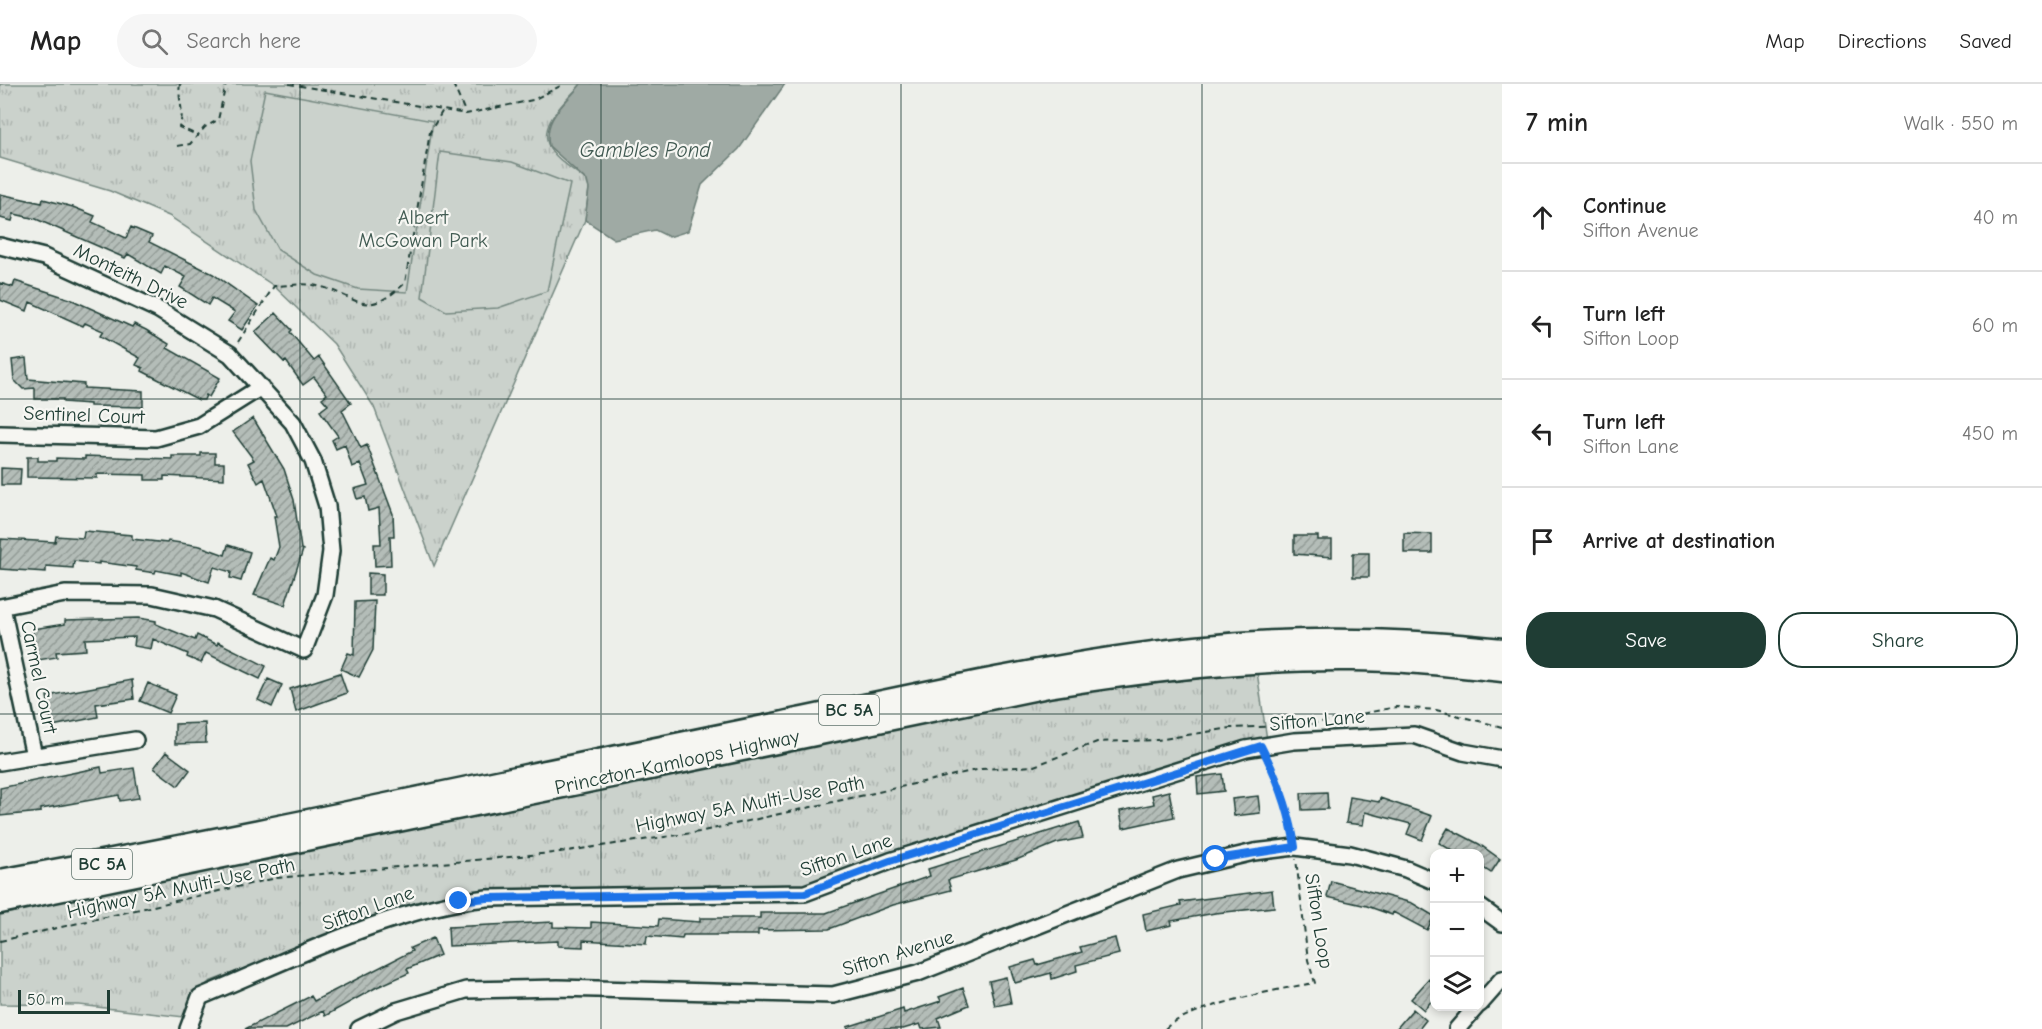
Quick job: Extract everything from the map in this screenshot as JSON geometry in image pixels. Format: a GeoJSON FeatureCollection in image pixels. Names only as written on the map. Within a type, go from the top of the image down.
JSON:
{"type":"FeatureCollection","features":[{"type":"Feature","properties":{"kind":"main road","name":"Princeton-Kamloops Highway"},"geometry":{"type":"LineString","coordinates":[[0,881],[124,860],[773,725],[1121,657],[1199,647],[1287,642],[1404,644],[1502,650]]}},
{"type":"Feature","properties":{"kind":"main road","name":"Princeton-Kamloops Highway"},"geometry":{"type":"LineString","coordinates":[[0,902],[1048,686],[1123,674],[1203,664],[1352,659],[1405,660],[1502,670]]}},
{"type":"Feature","properties":{"kind":"street","name":"Monteith Drive"},"geometry":{"type":"LineString","coordinates":[[0,246],[44,258],[159,310],[230,354],[293,423],[313,461],[327,506],[331,551],[325,595],[304,650],[214,609],[152,595],[65,594],[1,607]]}},
{"type":"Feature","properties":{"kind":"street","name":"Sentinel Court"},"geometry":{"type":"LineString","coordinates":[[0,434],[156,438],[199,426],[261,387]]}},
{"type":"Feature","properties":{"kind":"street","name":"Carmel Court"},"geometry":{"type":"LineString","coordinates":[[1,607],[34,756]]}},
{"type":"Feature","properties":{"kind":"street","name":"Sifton Lane"},"geometry":{"type":"LineString","coordinates":[[188,1029],[200,997],[388,920],[459,901],[487,898],[805,893],[890,861],[1261,746],[1294,741],[1414,735],[1463,752],[1502,759]]}},
{"type":"Feature","properties":{"kind":"street","name":"Carmel Court"},"geometry":{"type":"LineString","coordinates":[[0,762],[135,740]]}},
{"type":"Feature","properties":{"kind":"street","name":"Sifton Avenue"},"geometry":{"type":"LineString","coordinates":[[359,1029],[396,1011],[466,990],[558,988],[833,995],[918,973],[1178,870],[1216,859],[1295,847],[1350,854],[1406,869],[1430,879]]}},
{"type":"Feature","properties":{"kind":"street"},"geometry":{"type":"LineString","coordinates":[[1484,910],[1502,923]]}},
{"type":"Feature","properties":{"kind":"street"},"geometry":{"type":"LineString","coordinates":[[1484,998],[1502,979]]}},
{"type":"Feature","properties":{"kind":"street"},"geometry":{"type":"LineString","coordinates":[[1457,1029],[1473,1011]]}},
{"type":"Feature","properties":{"kind":"path"},"geometry":{"type":"LineString","coordinates":[[180,84],[179,98],[184,114],[179,127],[199,136]]}},
{"type":"Feature","properties":{"kind":"path"},"geometry":{"type":"LineString","coordinates":[[177,146],[190,144],[206,127],[218,120],[226,84]]}},
{"type":"Feature","properties":{"kind":"path"},"geometry":{"type":"LineString","coordinates":[[289,84],[466,114],[533,100],[564,84]]}},
{"type":"Feature","properties":{"kind":"path"},"geometry":{"type":"LineString","coordinates":[[453,84],[466,114]]}},
{"type":"Feature","properties":{"kind":"path"},"geometry":{"type":"LineString","coordinates":[[230,354],[274,286],[312,285],[369,304],[387,300],[405,283],[430,132],[443,110]]}},
{"type":"Feature","properties":{"kind":"path","name":"Highway 5A Multi-Use Path"},"geometry":{"type":"LineString","coordinates":[[0,940],[276,878],[553,853],[699,832],[981,769],[1034,766],[1098,742],[1157,740],[1231,728],[1306,725],[1396,707],[1436,710],[1502,727]]}},
{"type":"Feature","properties":{"kind":"path","name":"Sifton Loop"},"geometry":{"type":"LineString","coordinates":[[1165,1029],[1196,1012],[1284,987],[1316,983],[1308,960],[1290,816],[1278,779],[1261,746]]}},
{"type":"Feature","properties":{"kind":"green space","name":"Albert McGowan Park"},"geometry":{"type":"Polygon","coordinates":[[[0,84],[581,84],[554,114],[549,123],[547,142],[564,163],[587,181],[589,188],[585,220],[434,566],[374,407],[334,344],[274,286],[169,216],[110,191],[0,158],[0,84]]]}},
{"type":"Feature","properties":{"kind":"green space"},"geometry":{"type":"Polygon","coordinates":[[[265,90],[433,121],[407,292],[358,289],[317,275],[278,250],[256,210],[250,161],[265,90]]]}},
{"type":"Feature","properties":{"kind":"green space"},"geometry":{"type":"Polygon","coordinates":[[[440,152],[512,162],[570,184],[547,291],[498,308],[446,311],[422,297],[440,152]]]}},
{"type":"Feature","properties":{"kind":"green space"},"geometry":{"type":"Polygon","coordinates":[[[1257,672],[1267,740],[799,888],[615,891],[422,900],[209,982],[189,1002],[184,1017],[79,1005],[0,1004],[0,907],[1073,693],[1257,672]]]}},
{"type":"Feature","properties":{"kind":"water","name":"Gambles Pond"},"geometry":{"type":"Polygon","coordinates":[[[581,84],[785,84],[739,149],[702,185],[688,231],[669,237],[655,230],[614,239],[585,220],[589,189],[587,181],[549,146],[549,127],[552,119],[581,84]]]}},
{"type":"Feature","properties":{"kind":"building"},"geometry":{"type":"Polygon","coordinates":[[[0,194],[42,203],[43,199],[73,207],[95,216],[92,222],[126,238],[131,227],[152,236],[149,242],[213,274],[258,306],[242,330],[228,321],[235,312],[212,298],[208,305],[180,287],[186,277],[165,266],[161,274],[128,254],[125,258],[36,219],[14,214],[12,221],[0,218],[0,194]]]}},
{"type":"Feature","properties":{"kind":"building"},"geometry":{"type":"Polygon","coordinates":[[[15,281],[70,299],[132,327],[134,324],[169,344],[167,348],[220,378],[209,397],[206,395],[204,400],[199,400],[142,371],[143,368],[136,365],[140,358],[100,336],[103,331],[85,323],[83,326],[30,302],[27,311],[0,300],[0,283],[13,287],[15,281]]]}},
{"type":"Feature","properties":{"kind":"building"},"geometry":{"type":"Polygon","coordinates":[[[276,313],[292,330],[290,332],[314,361],[319,357],[351,403],[342,410],[361,448],[367,445],[393,514],[394,536],[390,536],[391,565],[375,566],[374,544],[381,544],[379,508],[368,511],[365,497],[357,499],[354,489],[368,485],[360,464],[352,467],[345,445],[336,449],[332,440],[338,436],[320,411],[328,405],[322,398],[327,394],[314,377],[303,385],[286,361],[284,362],[255,332],[276,313]]]}},
{"type":"Feature","properties":{"kind":"building"},"geometry":{"type":"Polygon","coordinates":[[[26,358],[28,379],[84,384],[84,388],[143,391],[143,407],[90,406],[90,404],[63,402],[63,399],[35,399],[35,388],[23,389],[14,380],[12,360],[26,358]]]}},
{"type":"Feature","properties":{"kind":"building"},"geometry":{"type":"Polygon","coordinates":[[[253,418],[284,469],[294,500],[303,550],[285,605],[254,595],[270,558],[274,560],[279,547],[274,516],[277,516],[264,479],[258,483],[248,463],[254,460],[233,432],[253,418]]]}},
{"type":"Feature","properties":{"kind":"building"},"geometry":{"type":"Polygon","coordinates":[[[201,453],[215,453],[215,463],[224,463],[224,479],[164,476],[164,480],[145,480],[145,475],[97,474],[97,478],[27,477],[27,457],[38,457],[38,461],[56,461],[56,458],[85,459],[85,456],[172,459],[172,456],[201,456],[201,453]]]}},
{"type":"Feature","properties":{"kind":"building"},"geometry":{"type":"Polygon","coordinates":[[[1,468],[21,469],[20,485],[1,485],[1,468]]]}},
{"type":"Feature","properties":{"kind":"building"},"geometry":{"type":"Polygon","coordinates":[[[84,531],[132,535],[132,539],[200,546],[225,555],[228,545],[250,552],[241,581],[230,578],[231,572],[214,567],[209,582],[181,572],[181,575],[156,570],[155,573],[136,570],[136,567],[99,562],[99,564],[74,561],[73,568],[46,566],[46,572],[0,569],[1,539],[55,542],[56,536],[83,538],[84,531]]]}},
{"type":"Feature","properties":{"kind":"building"},"geometry":{"type":"Polygon","coordinates":[[[1404,533],[1432,534],[1432,553],[1404,553],[1404,533]]]}},
{"type":"Feature","properties":{"kind":"building"},"geometry":{"type":"Polygon","coordinates":[[[1294,536],[1318,536],[1318,540],[1332,540],[1332,557],[1294,554],[1294,536]]]}},
{"type":"Feature","properties":{"kind":"building"},"geometry":{"type":"Polygon","coordinates":[[[1353,553],[1369,553],[1369,577],[1353,577],[1353,553]]]}},
{"type":"Feature","properties":{"kind":"building"},"geometry":{"type":"Polygon","coordinates":[[[368,573],[383,574],[383,595],[368,595],[368,573]]]}},
{"type":"Feature","properties":{"kind":"building"},"geometry":{"type":"Polygon","coordinates":[[[375,601],[373,650],[359,677],[341,669],[348,653],[354,655],[355,602],[375,601]]]}},
{"type":"Feature","properties":{"kind":"building"},"geometry":{"type":"Polygon","coordinates":[[[138,618],[156,621],[156,624],[195,640],[197,635],[217,645],[218,642],[266,666],[260,679],[206,653],[201,663],[187,657],[188,654],[153,639],[151,649],[134,646],[135,637],[85,639],[86,650],[56,652],[57,657],[38,660],[32,629],[65,624],[65,620],[138,618]]]}},
{"type":"Feature","properties":{"kind":"building"},"geometry":{"type":"Polygon","coordinates":[[[340,673],[347,693],[296,712],[290,689],[340,673]]]}},
{"type":"Feature","properties":{"kind":"building"},"geometry":{"type":"Polygon","coordinates":[[[268,679],[282,685],[272,707],[258,700],[268,679]]]}},
{"type":"Feature","properties":{"kind":"building"},"geometry":{"type":"Polygon","coordinates":[[[132,680],[134,699],[96,704],[98,717],[52,726],[47,696],[132,680]]]}},
{"type":"Feature","properties":{"kind":"building"},"geometry":{"type":"Polygon","coordinates":[[[148,683],[176,695],[168,713],[140,701],[148,683]]]}},
{"type":"Feature","properties":{"kind":"building"},"geometry":{"type":"Polygon","coordinates":[[[205,723],[206,743],[175,744],[175,724],[205,723]]]}},
{"type":"Feature","properties":{"kind":"building"},"geometry":{"type":"Polygon","coordinates":[[[166,752],[190,770],[178,786],[154,768],[166,752]]]}},
{"type":"Feature","properties":{"kind":"building"},"geometry":{"type":"Polygon","coordinates":[[[101,767],[102,773],[134,768],[139,798],[120,801],[119,795],[41,809],[41,812],[0,816],[0,788],[101,767]]]}},
{"type":"Feature","properties":{"kind":"building"},"geometry":{"type":"Polygon","coordinates":[[[1222,774],[1224,791],[1198,794],[1197,777],[1222,774]]]}},
{"type":"Feature","properties":{"kind":"building"},"geometry":{"type":"Polygon","coordinates":[[[1169,791],[1174,817],[1123,828],[1120,811],[1154,804],[1152,795],[1169,791]]]}},
{"type":"Feature","properties":{"kind":"building"},"geometry":{"type":"Polygon","coordinates":[[[1327,792],[1328,809],[1302,810],[1301,793],[1327,792]]]}},
{"type":"Feature","properties":{"kind":"building"},"geometry":{"type":"Polygon","coordinates":[[[1258,796],[1260,813],[1234,816],[1232,799],[1258,796]]]}},
{"type":"Feature","properties":{"kind":"building"},"geometry":{"type":"Polygon","coordinates":[[[1350,797],[1379,802],[1380,798],[1432,816],[1422,840],[1407,834],[1411,824],[1365,812],[1363,825],[1346,823],[1350,797]]]}},
{"type":"Feature","properties":{"kind":"building"},"geometry":{"type":"Polygon","coordinates":[[[1079,822],[1083,838],[1057,843],[1016,860],[948,880],[951,890],[893,905],[829,929],[758,930],[758,935],[683,935],[682,939],[647,936],[646,944],[583,940],[583,947],[558,946],[558,941],[449,946],[448,927],[553,922],[553,927],[591,928],[591,922],[658,926],[659,919],[700,922],[700,918],[760,918],[760,913],[826,913],[930,876],[928,869],[1079,822]]]}},
{"type":"Feature","properties":{"kind":"building"},"geometry":{"type":"Polygon","coordinates":[[[1448,828],[1479,844],[1500,859],[1491,873],[1484,868],[1484,849],[1449,849],[1439,843],[1448,828]]]}},
{"type":"Feature","properties":{"kind":"building"},"geometry":{"type":"Polygon","coordinates":[[[1331,881],[1412,903],[1430,914],[1430,924],[1427,930],[1393,912],[1392,915],[1367,906],[1327,897],[1331,881]]]}},
{"type":"Feature","properties":{"kind":"building"},"geometry":{"type":"Polygon","coordinates":[[[1272,890],[1274,907],[1215,913],[1171,921],[1172,925],[1146,931],[1143,914],[1181,905],[1180,902],[1272,890]]]}},
{"type":"Feature","properties":{"kind":"building"},"geometry":{"type":"Polygon","coordinates":[[[433,938],[440,955],[407,969],[409,973],[377,987],[325,1016],[323,1011],[286,1029],[245,1029],[311,996],[314,1001],[412,951],[410,948],[433,938]]]}},
{"type":"Feature","properties":{"kind":"building"},"geometry":{"type":"Polygon","coordinates":[[[1115,938],[1119,954],[1076,965],[1077,971],[1052,979],[1051,973],[1015,983],[1010,967],[1035,960],[1037,965],[1082,952],[1080,947],[1115,938]]]}},
{"type":"Feature","properties":{"kind":"building"},"geometry":{"type":"Polygon","coordinates":[[[1006,977],[1011,1003],[995,1006],[989,981],[1006,977]]]}},
{"type":"Feature","properties":{"kind":"building"},"geometry":{"type":"Polygon","coordinates":[[[1429,979],[1430,1003],[1424,1010],[1411,999],[1429,979]]]}},
{"type":"Feature","properties":{"kind":"building"},"geometry":{"type":"Polygon","coordinates":[[[963,988],[969,1005],[938,1018],[941,1027],[922,1029],[920,1024],[903,1029],[848,1029],[847,1027],[903,1009],[904,1013],[941,1001],[939,997],[963,988]]]}},
{"type":"Feature","properties":{"kind":"building"},"geometry":{"type":"Polygon","coordinates":[[[1413,1009],[1426,1020],[1419,1029],[1396,1029],[1413,1009]]]}},
{"type":"Feature","properties":{"kind":"route"},"geometry":{"type":"LineString","coordinates":[[459,901],[487,898],[805,893],[890,861],[1261,746],[1278,779],[1290,816],[1295,847],[1216,859]]}}]}
